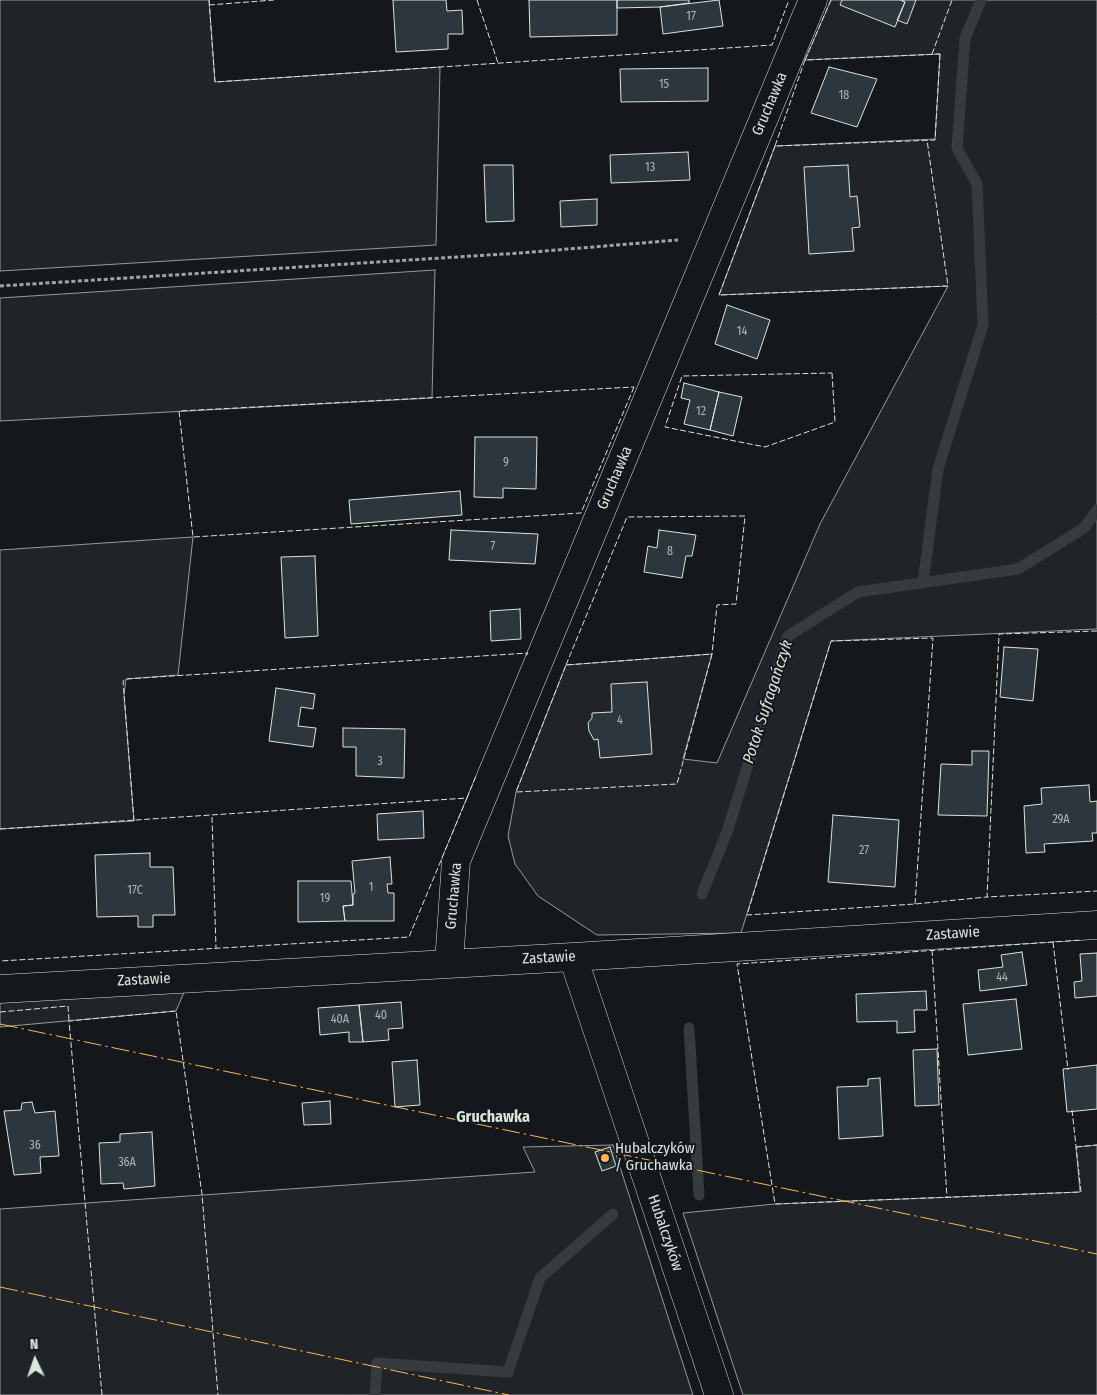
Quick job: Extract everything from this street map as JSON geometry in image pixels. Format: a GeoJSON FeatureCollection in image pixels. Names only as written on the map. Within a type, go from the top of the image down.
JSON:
{"type":"FeatureCollection","features":[{"type":"Feature","properties":{"kind":"street","name":"Gruchawka"},"geometry":{"type":"LineString","coordinates":[[449,963],[456,861],[813,0]]}},
{"type":"Feature","properties":{"kind":"street","name":"Zastawie"},"geometry":{"type":"LineString","coordinates":[[0,988],[572,957],[1097,925]]}},
{"type":"Feature","properties":{"kind":"street","name":"Hubalczyków"},"geometry":{"type":"LineString","coordinates":[[572,957],[719,1395]]}},
{"type":"Feature","properties":{"kind":"path"},"geometry":{"type":"LineString","coordinates":[[0,286],[520,253],[715,237]]}},
{"type":"Feature","properties":{"kind":"shaded area"},"geometry":{"type":"Polygon","coordinates":[[[0,0],[209,0],[215,82],[440,67],[436,245],[0,271],[0,0]]]}},
{"type":"Feature","properties":{"kind":"shaded area"},"geometry":{"type":"Polygon","coordinates":[[[831,0],[1097,0],[1097,629],[831,641],[741,933],[597,935],[538,896],[515,864],[508,836],[516,792],[566,665],[712,654],[683,759],[717,763],[820,524],[948,286],[719,295],[775,146],[935,139],[940,54],[805,60],[831,0]]]}},
{"type":"Feature","properties":{"kind":"shaded area"},"geometry":{"type":"Polygon","coordinates":[[[435,270],[432,398],[0,421],[0,298],[435,270]]]}},
{"type":"Feature","properties":{"kind":"shaded area"},"geometry":{"type":"Polygon","coordinates":[[[193,537],[178,675],[126,679],[124,695],[134,821],[0,829],[0,550],[193,537]]]}},
{"type":"Feature","properties":{"kind":"shaded area"},"geometry":{"type":"Polygon","coordinates":[[[185,990],[176,1011],[0,1027],[0,1002],[185,990]]]}},
{"type":"Feature","properties":{"kind":"shaded area"},"geometry":{"type":"Polygon","coordinates":[[[613,1145],[693,1395],[0,1395],[0,1209],[535,1172],[523,1147],[613,1145]]]}},
{"type":"Feature","properties":{"kind":"shaded area"},"geometry":{"type":"Polygon","coordinates":[[[1097,1145],[1097,1395],[743,1395],[683,1213],[775,1204],[1080,1192],[1076,1147],[1097,1145]]]}},
{"type":"Feature","properties":{"kind":"building"},"geometry":{"type":"Polygon","coordinates":[[[393,0],[446,0],[447,11],[462,10],[463,34],[448,34],[448,49],[396,52],[393,0]]]}},
{"type":"Feature","properties":{"kind":"building"},"geometry":{"type":"Polygon","coordinates":[[[529,0],[617,0],[617,35],[530,37],[529,0]]]}},
{"type":"Feature","properties":{"kind":"building"},"geometry":{"type":"Polygon","coordinates":[[[617,0],[689,0],[689,3],[660,7],[617,8],[617,0]]]}},
{"type":"Feature","properties":{"kind":"building"},"geometry":{"type":"Polygon","coordinates":[[[719,0],[723,26],[663,34],[660,7],[719,0]]]}},
{"type":"Feature","properties":{"kind":"building"},"geometry":{"type":"Polygon","coordinates":[[[842,0],[901,0],[905,2],[895,27],[840,5],[842,0]]]}},
{"type":"Feature","properties":{"kind":"building"},"geometry":{"type":"Polygon","coordinates":[[[901,0],[916,0],[907,24],[897,20],[905,2],[901,0]]]}},
{"type":"Feature","properties":{"kind":"building"},"geometry":{"type":"Polygon","coordinates":[[[829,67],[877,79],[857,127],[811,113],[829,67]]]}},
{"type":"Feature","properties":{"kind":"building"},"geometry":{"type":"Polygon","coordinates":[[[708,68],[708,101],[621,102],[620,69],[708,68]]]}},
{"type":"Feature","properties":{"kind":"building"},"geometry":{"type":"Polygon","coordinates":[[[688,152],[690,180],[611,183],[610,155],[688,152]]]}},
{"type":"Feature","properties":{"kind":"building"},"geometry":{"type":"Polygon","coordinates":[[[484,165],[513,165],[514,221],[486,222],[484,165]]]}},
{"type":"Feature","properties":{"kind":"building"},"geometry":{"type":"Polygon","coordinates":[[[848,165],[850,197],[857,196],[860,227],[852,228],[854,251],[809,254],[804,167],[848,165]]]}},
{"type":"Feature","properties":{"kind":"building"},"geometry":{"type":"Polygon","coordinates":[[[597,199],[597,225],[561,227],[560,201],[597,199]]]}},
{"type":"Feature","properties":{"kind":"building"},"geometry":{"type":"Polygon","coordinates":[[[727,305],[770,320],[757,359],[715,344],[727,305]]]}},
{"type":"Feature","properties":{"kind":"building"},"geometry":{"type":"Polygon","coordinates":[[[684,383],[719,392],[710,430],[684,424],[690,400],[681,398],[684,383]]]}},
{"type":"Feature","properties":{"kind":"building"},"geometry":{"type":"Polygon","coordinates":[[[719,392],[742,397],[733,436],[710,430],[719,392]]]}},
{"type":"Feature","properties":{"kind":"building"},"geometry":{"type":"Polygon","coordinates":[[[475,437],[537,437],[536,489],[503,488],[503,498],[474,497],[475,437]]]}},
{"type":"Feature","properties":{"kind":"building"},"geometry":{"type":"Polygon","coordinates":[[[460,491],[462,515],[351,524],[349,500],[460,491]]]}},
{"type":"Feature","properties":{"kind":"building"},"geometry":{"type":"Polygon","coordinates":[[[451,530],[538,534],[535,564],[449,560],[451,530]]]}},
{"type":"Feature","properties":{"kind":"building"},"geometry":{"type":"Polygon","coordinates":[[[659,530],[696,535],[692,556],[686,556],[682,578],[644,572],[648,546],[657,548],[659,530]]]}},
{"type":"Feature","properties":{"kind":"building"},"geometry":{"type":"Polygon","coordinates":[[[315,556],[318,636],[285,638],[281,557],[315,556]]]}},
{"type":"Feature","properties":{"kind":"building"},"geometry":{"type":"Polygon","coordinates":[[[520,609],[521,639],[491,641],[490,611],[520,609]]]}},
{"type":"Feature","properties":{"kind":"building"},"geometry":{"type":"Polygon","coordinates":[[[1004,647],[1038,649],[1033,701],[1000,697],[1004,647]]]}},
{"type":"Feature","properties":{"kind":"building"},"geometry":{"type":"Polygon","coordinates":[[[647,682],[652,754],[600,758],[598,739],[594,740],[589,731],[588,723],[592,718],[592,713],[612,712],[611,684],[647,682]]]}},
{"type":"Feature","properties":{"kind":"building"},"geometry":{"type":"Polygon","coordinates":[[[276,688],[315,694],[313,709],[301,707],[298,726],[316,728],[313,747],[269,741],[276,688]]]}},
{"type":"Feature","properties":{"kind":"building"},"geometry":{"type":"Polygon","coordinates":[[[343,728],[405,729],[404,778],[356,776],[356,747],[343,747],[343,728]]]}},
{"type":"Feature","properties":{"kind":"building"},"geometry":{"type":"Polygon","coordinates":[[[972,751],[989,751],[987,816],[938,815],[941,764],[972,765],[972,751]]]}},
{"type":"Feature","properties":{"kind":"building"},"geometry":{"type":"Polygon","coordinates":[[[1089,785],[1090,802],[1097,801],[1097,833],[1092,833],[1093,841],[1044,844],[1045,852],[1026,853],[1024,806],[1042,804],[1041,788],[1089,785]]]}},
{"type":"Feature","properties":{"kind":"building"},"geometry":{"type":"Polygon","coordinates":[[[423,811],[424,838],[378,840],[377,814],[423,811]]]}},
{"type":"Feature","properties":{"kind":"building"},"geometry":{"type":"Polygon","coordinates":[[[833,815],[899,820],[895,887],[828,882],[833,815]]]}},
{"type":"Feature","properties":{"kind":"building"},"geometry":{"type":"Polygon","coordinates":[[[150,853],[150,867],[173,867],[175,915],[153,915],[153,927],[138,927],[138,916],[97,917],[95,855],[150,853]]]}},
{"type":"Feature","properties":{"kind":"building"},"geometry":{"type":"Polygon","coordinates":[[[390,857],[392,884],[387,884],[388,893],[394,893],[394,921],[345,921],[343,906],[353,905],[353,894],[355,893],[352,861],[390,857]]]}},
{"type":"Feature","properties":{"kind":"building"},"geometry":{"type":"Polygon","coordinates":[[[298,881],[351,881],[353,905],[343,906],[345,921],[298,922],[298,881]]]}},
{"type":"Feature","properties":{"kind":"building"},"geometry":{"type":"Polygon","coordinates":[[[1022,952],[1027,985],[980,991],[978,970],[1003,967],[1001,955],[1022,952]]]}},
{"type":"Feature","properties":{"kind":"building"},"geometry":{"type":"Polygon","coordinates":[[[1097,953],[1097,996],[1075,998],[1074,982],[1082,981],[1080,954],[1097,953]]]}},
{"type":"Feature","properties":{"kind":"building"},"geometry":{"type":"Polygon","coordinates":[[[926,991],[927,1010],[914,1010],[915,1032],[897,1033],[897,1021],[857,1022],[856,994],[926,991]]]}},
{"type":"Feature","properties":{"kind":"building"},"geometry":{"type":"Polygon","coordinates":[[[1016,999],[1022,1049],[968,1055],[963,1004],[1016,999]]]}},
{"type":"Feature","properties":{"kind":"building"},"geometry":{"type":"Polygon","coordinates":[[[401,1002],[403,1028],[388,1029],[389,1040],[363,1042],[359,1005],[401,1002]]]}},
{"type":"Feature","properties":{"kind":"building"},"geometry":{"type":"Polygon","coordinates":[[[359,1005],[363,1042],[349,1042],[349,1032],[320,1035],[318,1008],[359,1005]]]}},
{"type":"Feature","properties":{"kind":"building"},"geometry":{"type":"Polygon","coordinates":[[[937,1049],[939,1105],[915,1106],[913,1050],[937,1049]]]}},
{"type":"Feature","properties":{"kind":"building"},"geometry":{"type":"Polygon","coordinates":[[[417,1060],[420,1105],[395,1107],[392,1062],[417,1060]]]}},
{"type":"Feature","properties":{"kind":"building"},"geometry":{"type":"Polygon","coordinates":[[[1097,1065],[1097,1109],[1067,1112],[1063,1069],[1097,1065]]]}},
{"type":"Feature","properties":{"kind":"building"},"geometry":{"type":"Polygon","coordinates":[[[880,1078],[883,1136],[839,1139],[837,1087],[868,1086],[868,1079],[880,1078]]]}},
{"type":"Feature","properties":{"kind":"building"},"geometry":{"type":"Polygon","coordinates":[[[330,1101],[331,1124],[304,1125],[302,1103],[330,1101]]]}},
{"type":"Feature","properties":{"kind":"building"},"geometry":{"type":"Polygon","coordinates":[[[32,1102],[35,1113],[55,1111],[59,1156],[40,1157],[41,1173],[14,1175],[4,1111],[21,1110],[22,1103],[32,1102]]]}},
{"type":"Feature","properties":{"kind":"building"},"geometry":{"type":"Polygon","coordinates":[[[152,1132],[155,1186],[124,1189],[123,1183],[101,1184],[99,1143],[120,1142],[120,1134],[152,1132]]]}},
{"type":"Feature","properties":{"kind":"building"},"geometry":{"type":"Polygon","coordinates":[[[610,1147],[616,1166],[602,1171],[595,1152],[610,1147]]]}},
{"type":"Feature","properties":{"kind":"waterway"},"geometry":{"type":"LineString","coordinates":[[923,583],[938,469],[983,325],[977,184],[957,148],[965,38],[981,0]]}},
{"type":"Feature","properties":{"kind":"waterway","name":"Potok Sufragańczyk"},"geometry":{"type":"LineString","coordinates":[[702,894],[727,832],[788,636],[858,592],[1018,569],[1084,528],[1097,510]]}},
{"type":"Feature","properties":{"kind":"waterway","name":"Potok Sufragańczyk"},"geometry":{"type":"LineString","coordinates":[[689,1028],[699,1195]]}},
{"type":"Feature","properties":{"kind":"waterway","name":"Potok Sufragańczyk"},"geometry":{"type":"LineString","coordinates":[[375,1395],[377,1363],[508,1372],[540,1278],[613,1214]]}},
{"type":"Feature","properties":{"kind":"fence"},"geometry":{"type":"LineString","coordinates":[[209,0],[215,82],[772,45],[789,0]]}},
{"type":"Feature","properties":{"kind":"fence"},"geometry":{"type":"LineString","coordinates":[[209,5],[274,0]]}},
{"type":"Feature","properties":{"kind":"fence"},"geometry":{"type":"LineString","coordinates":[[477,0],[498,63]]}},
{"type":"Feature","properties":{"kind":"fence"},"geometry":{"type":"LineString","coordinates":[[805,60],[831,0]]}},
{"type":"Feature","properties":{"kind":"fence"},"geometry":{"type":"LineString","coordinates":[[932,54],[952,0]]}},
{"type":"Feature","properties":{"kind":"fence"},"geometry":{"type":"LineString","coordinates":[[940,54],[935,140],[775,146],[805,60],[940,54]]}},
{"type":"Feature","properties":{"kind":"fence"},"geometry":{"type":"LineString","coordinates":[[775,146],[719,295],[948,286],[927,140]]}},
{"type":"Feature","properties":{"kind":"fence"},"geometry":{"type":"LineString","coordinates":[[832,373],[835,422],[765,447],[665,427],[682,376],[832,373]]}},
{"type":"Feature","properties":{"kind":"fence"},"geometry":{"type":"LineString","coordinates":[[634,387],[581,513],[193,537],[179,411],[634,387]]}},
{"type":"Feature","properties":{"kind":"fence"},"geometry":{"type":"LineString","coordinates":[[566,665],[627,517],[745,516],[736,604],[717,605],[712,654]]}},
{"type":"Feature","properties":{"kind":"fence"},"geometry":{"type":"LineString","coordinates":[[1097,631],[999,634],[987,897],[1097,891]]}},
{"type":"Feature","properties":{"kind":"fence"},"geometry":{"type":"LineString","coordinates":[[915,904],[933,638],[831,641],[747,915],[915,904],[987,897]]}},
{"type":"Feature","properties":{"kind":"fence"},"geometry":{"type":"LineString","coordinates":[[134,821],[123,681],[126,679],[528,653],[526,656]]}},
{"type":"Feature","properties":{"kind":"fence"},"geometry":{"type":"LineString","coordinates":[[712,654],[677,784],[516,792],[566,665],[712,654]]}},
{"type":"Feature","properties":{"kind":"fence"},"geometry":{"type":"LineString","coordinates":[[467,798],[476,776]]}},
{"type":"Feature","properties":{"kind":"fence"},"geometry":{"type":"LineString","coordinates":[[0,829],[467,798],[409,937],[0,961]]}},
{"type":"Feature","properties":{"kind":"fence"},"geometry":{"type":"LineString","coordinates":[[212,817],[216,948]]}},
{"type":"Feature","properties":{"kind":"fence"},"geometry":{"type":"LineString","coordinates":[[1072,1110],[1081,1192],[775,1204],[737,964],[1082,940]]}},
{"type":"Feature","properties":{"kind":"fence"},"geometry":{"type":"LineString","coordinates":[[1053,942],[1068,1070]]}},
{"type":"Feature","properties":{"kind":"fence"},"geometry":{"type":"LineString","coordinates":[[932,950],[947,1198]]}},
{"type":"Feature","properties":{"kind":"fence"},"geometry":{"type":"LineString","coordinates":[[0,1012],[68,1006],[69,1021]]}},
{"type":"Feature","properties":{"kind":"fence"},"geometry":{"type":"LineString","coordinates":[[102,1395],[69,1021],[176,1011],[202,1194],[218,1395]]}},
{"type":"Feature","properties":{"kind":"fence"},"geometry":{"type":"LineString","coordinates":[[1076,1147],[1097,1145]]}},
{"type":"Feature","properties":{"kind":"power"},"geometry":{"type":"LineString","coordinates":[[0,1024],[1097,1254]]}},
{"type":"Feature","properties":{"kind":"power"},"geometry":{"type":"LineString","coordinates":[[0,1287],[509,1395]]}},
{"type":"Feature","properties":{"kind":"place","name":"Hubalczyków / Gruchawka"},"geometry":{"type":"Point","coordinates":[605,1158]}},
{"type":"Feature","properties":{"kind":"district","name":"Gruchawka"},"geometry":{"type":"Point","coordinates":[493,1118]}}]}
